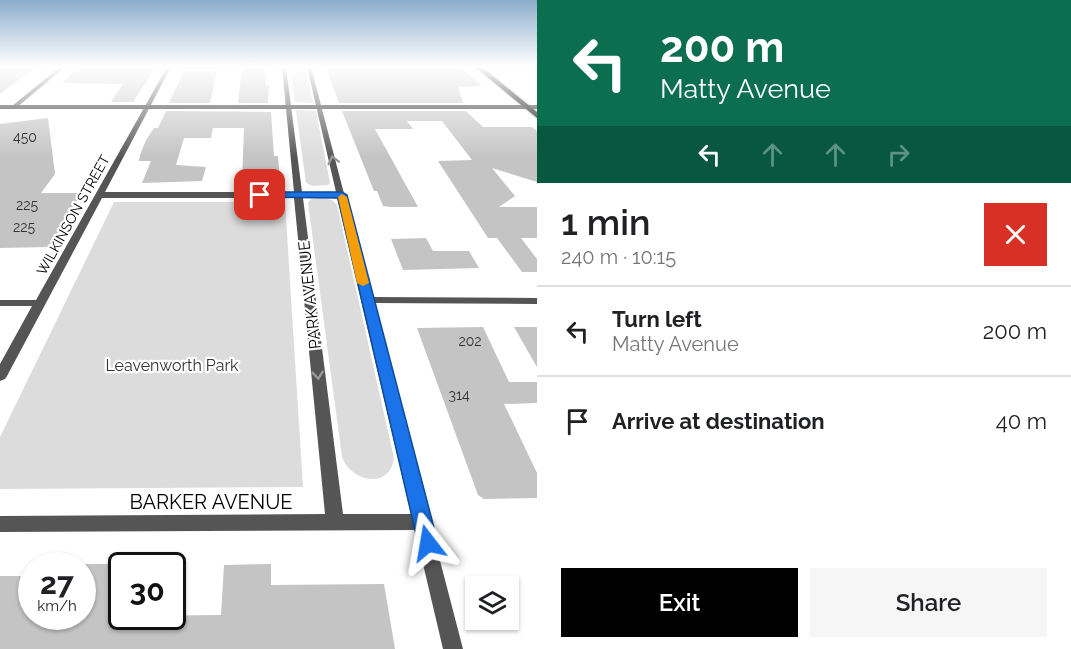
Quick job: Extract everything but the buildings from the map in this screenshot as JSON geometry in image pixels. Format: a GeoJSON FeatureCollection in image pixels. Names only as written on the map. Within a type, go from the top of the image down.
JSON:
{"type":"FeatureCollection","features":[{"type":"Feature","properties":{"kind":"main road"},"geometry":{"type":"LineString","coordinates":[[514,97],[537,116]]}},
{"type":"Feature","properties":{"kind":"street"},"geometry":{"type":"LineString","coordinates":[[14,107],[26,97]]}},
{"type":"Feature","properties":{"kind":"street","name":"WILKINSON STREET"},"geometry":{"type":"LineString","coordinates":[[0,376],[152,97]]}},
{"type":"Feature","properties":{"kind":"street","name":"PARK AVENUE"},"geometry":{"type":"LineString","coordinates":[[288,97],[335,523]]}},
{"type":"Feature","properties":{"kind":"street"},"geometry":{"type":"LineString","coordinates":[[317,97],[453,649]]}},
{"type":"Feature","properties":{"kind":"street"},"geometry":{"type":"LineString","coordinates":[[0,107],[537,107]]}},
{"type":"Feature","properties":{"kind":"street"},"geometry":{"type":"LineString","coordinates":[[99,195],[342,195]]}},
{"type":"Feature","properties":{"kind":"street"},"geometry":{"type":"LineString","coordinates":[[367,300],[537,301]]}},
{"type":"Feature","properties":{"kind":"street"},"geometry":{"type":"LineString","coordinates":[[0,303],[40,303]]}},
{"type":"Feature","properties":{"kind":"street","name":"BARKER AVENUE"},"geometry":{"type":"LineString","coordinates":[[0,524],[423,522]]}},
{"type":"Feature","properties":{"kind":"green space"},"geometry":{"type":"Polygon","coordinates":[[[294,97],[312,97],[313,103],[295,102],[294,97]]]}},
{"type":"Feature","properties":{"kind":"green space"},"geometry":{"type":"Polygon","coordinates":[[[296,110],[316,111],[330,183],[328,185],[312,186],[306,183],[296,110]]]}},
{"type":"Feature","properties":{"kind":"green space"},"geometry":{"type":"Polygon","coordinates":[[[311,199],[332,200],[337,205],[394,458],[391,468],[385,475],[378,478],[361,477],[347,466],[342,457],[308,203],[311,199]]]}},
{"type":"Feature","properties":{"kind":"green space","name":"Leavenworth Park"},"geometry":{"type":"Polygon","coordinates":[[[114,202],[285,202],[303,487],[0,489],[0,437],[114,202]]]}},
{"type":"Feature","properties":{"kind":"slow traffic"},"geometry":{"type":"LineString","coordinates":[[342,197],[363,283]]}},
{"type":"Feature","properties":{"kind":"route"},"geometry":{"type":"LineString","coordinates":[[260,195],[342,195],[428,543]]}}]}
